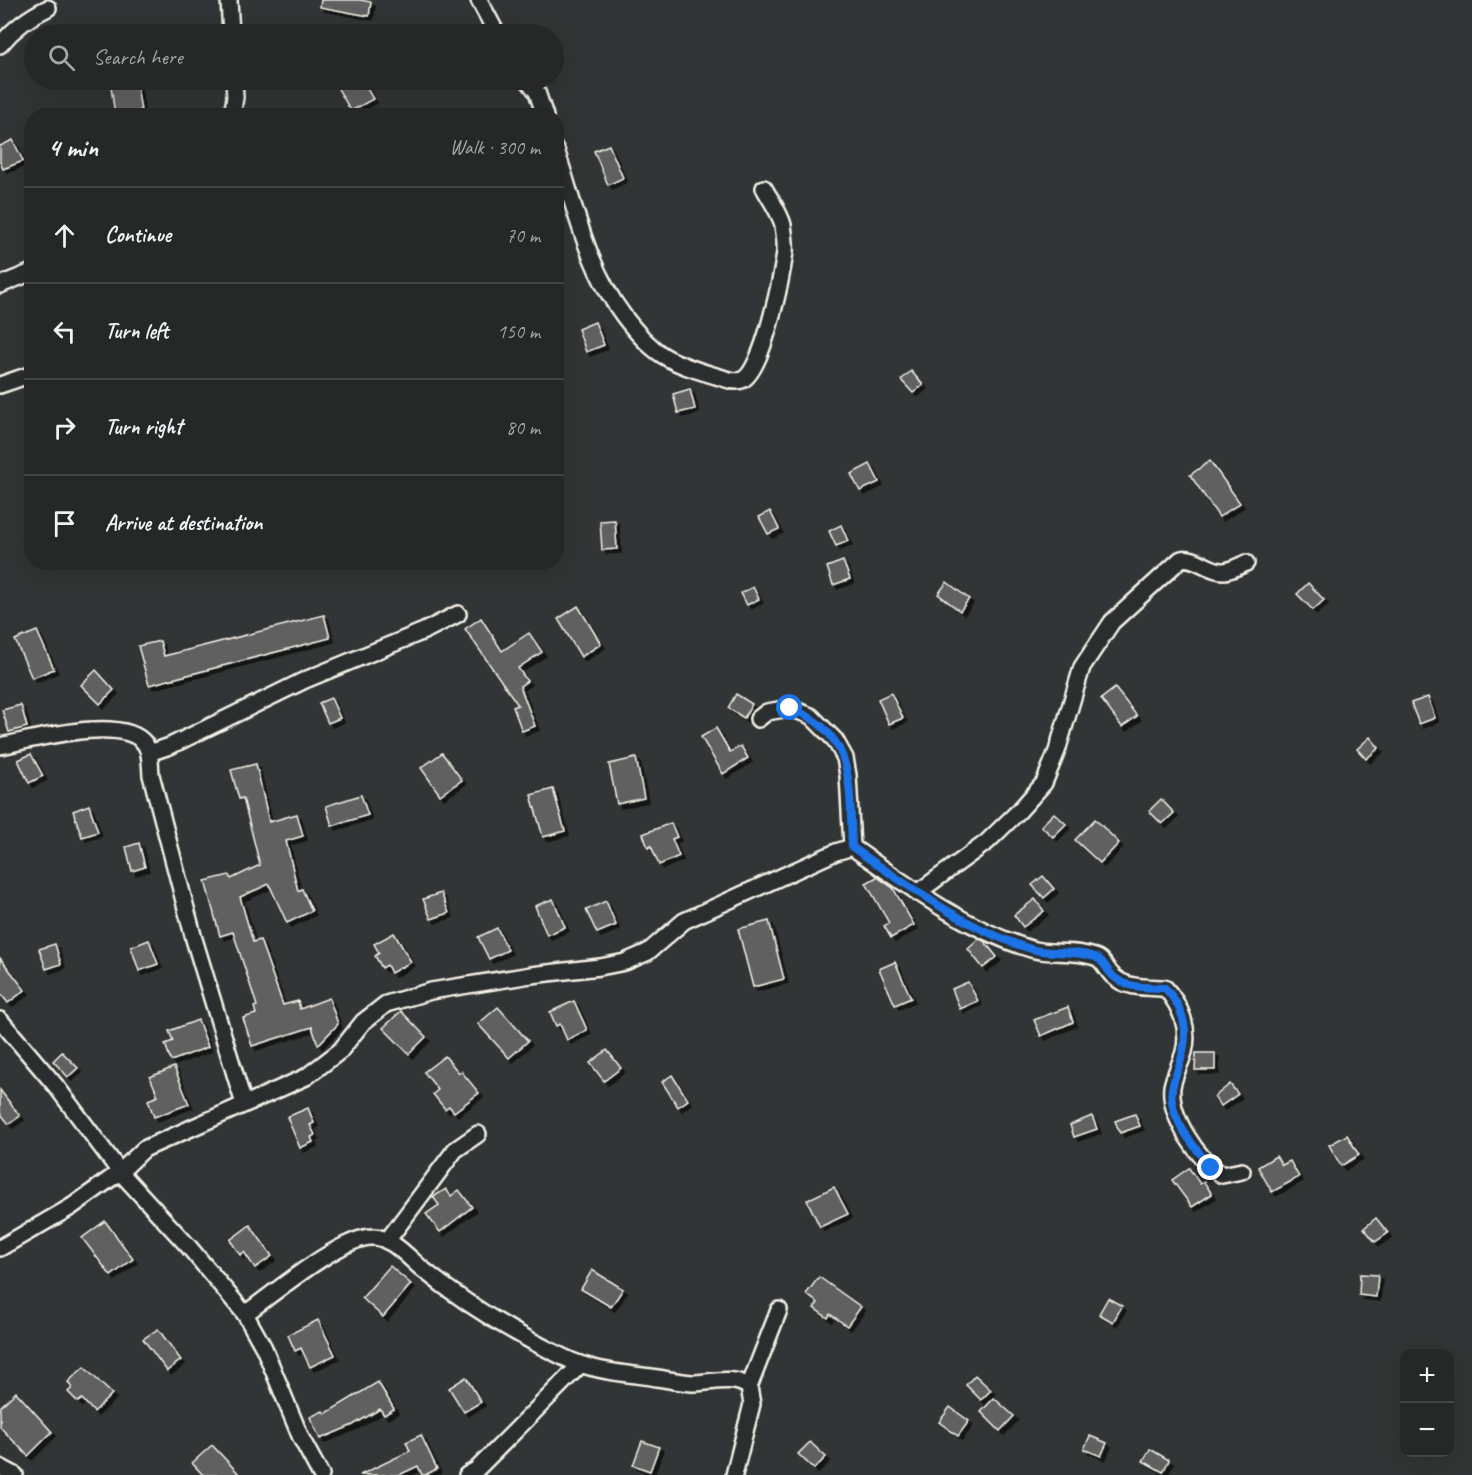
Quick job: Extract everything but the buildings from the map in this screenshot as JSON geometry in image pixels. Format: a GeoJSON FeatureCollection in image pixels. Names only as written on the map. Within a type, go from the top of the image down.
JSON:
{"type":"FeatureCollection","features":[{"type":"Feature","properties":{"kind":"street"},"geometry":{"type":"LineString","coordinates":[[229,0],[230,24]]}},
{"type":"Feature","properties":{"kind":"street"},"geometry":{"type":"LineString","coordinates":[[479,0],[492,24]]}},
{"type":"Feature","properties":{"kind":"street"},"geometry":{"type":"LineString","coordinates":[[0,45],[10,32],[28,17],[48,8]]}},
{"type":"Feature","properties":{"kind":"street"},"geometry":{"type":"LineString","coordinates":[[233,108],[235,90]]}},
{"type":"Feature","properties":{"kind":"street"},"geometry":{"type":"LineString","coordinates":[[536,90],[542,108]]}},
{"type":"Feature","properties":{"kind":"street"},"geometry":{"type":"LineString","coordinates":[[564,199],[602,282],[622,314],[646,342],[656,352],[678,364],[733,381],[743,380],[754,369],[765,342],[785,250],[782,224],[764,188]]}},
{"type":"Feature","properties":{"kind":"street"},"geometry":{"type":"LineString","coordinates":[[0,285],[24,275]]}},
{"type":"Feature","properties":{"kind":"street"},"geometry":{"type":"LineString","coordinates":[[0,385],[24,377]]}},
{"type":"Feature","properties":{"kind":"street"},"geometry":{"type":"LineString","coordinates":[[917,893],[987,842],[1044,783],[1057,751],[1082,667],[1112,622],[1181,559],[1190,558],[1211,569],[1226,572],[1246,563]]}},
{"type":"Feature","properties":{"kind":"street"},"geometry":{"type":"LineString","coordinates":[[149,753],[170,746],[305,680],[424,631],[458,614]]}},
{"type":"Feature","properties":{"kind":"street"},"geometry":{"type":"LineString","coordinates":[[758,719],[767,712],[790,708],[811,716],[835,740],[845,758],[848,775],[852,847]]}},
{"type":"Feature","properties":{"kind":"street"},"geometry":{"type":"LineString","coordinates":[[0,747],[64,734],[108,729],[136,734],[145,744],[191,928],[244,1104]]}},
{"type":"Feature","properties":{"kind":"street"},"geometry":{"type":"LineString","coordinates":[[852,847],[917,893],[996,936],[1034,950],[1070,951],[1097,957],[1114,977],[1126,985],[1165,988],[1180,1009],[1186,1032],[1184,1050],[1173,1084],[1172,1101],[1184,1132],[1211,1168],[1222,1175],[1242,1171]]}},
{"type":"Feature","properties":{"kind":"street"},"geometry":{"type":"LineString","coordinates":[[0,1248],[70,1207],[120,1172],[144,1149],[306,1077],[340,1051],[363,1022],[386,1004],[431,991],[531,975],[600,968],[625,962],[648,952],[684,921],[836,852],[852,847]]}},
{"type":"Feature","properties":{"kind":"street"},"geometry":{"type":"LineString","coordinates":[[0,1020],[56,1086],[120,1172],[189,1247],[245,1314],[264,1348],[301,1438],[321,1475]]}},
{"type":"Feature","properties":{"kind":"street"},"geometry":{"type":"LineString","coordinates":[[387,1240],[455,1150],[478,1134]]}},
{"type":"Feature","properties":{"kind":"street"},"geometry":{"type":"LineString","coordinates":[[245,1314],[336,1249],[356,1239],[374,1236],[387,1240],[443,1286],[508,1327],[580,1365],[611,1372],[692,1383],[736,1382],[749,1387]]}},
{"type":"Feature","properties":{"kind":"street"},"geometry":{"type":"LineString","coordinates":[[734,1475],[752,1404],[749,1387],[779,1310]]}},
{"type":"Feature","properties":{"kind":"street"},"geometry":{"type":"LineString","coordinates":[[467,1475],[476,1470],[580,1365]]}},
{"type":"Feature","properties":{"kind":"street"},"geometry":{"type":"LineString","coordinates":[[0,1467],[15,1475]]}},
{"type":"Feature","properties":{"kind":"route"},"geometry":{"type":"LineString","coordinates":[[790,708],[811,716],[835,740],[845,758],[852,847],[917,893],[996,936],[1034,950],[1070,951],[1097,957],[1114,977],[1126,985],[1165,988],[1180,1009],[1186,1032],[1184,1050],[1173,1084],[1172,1101],[1184,1132],[1211,1168]]}}]}
